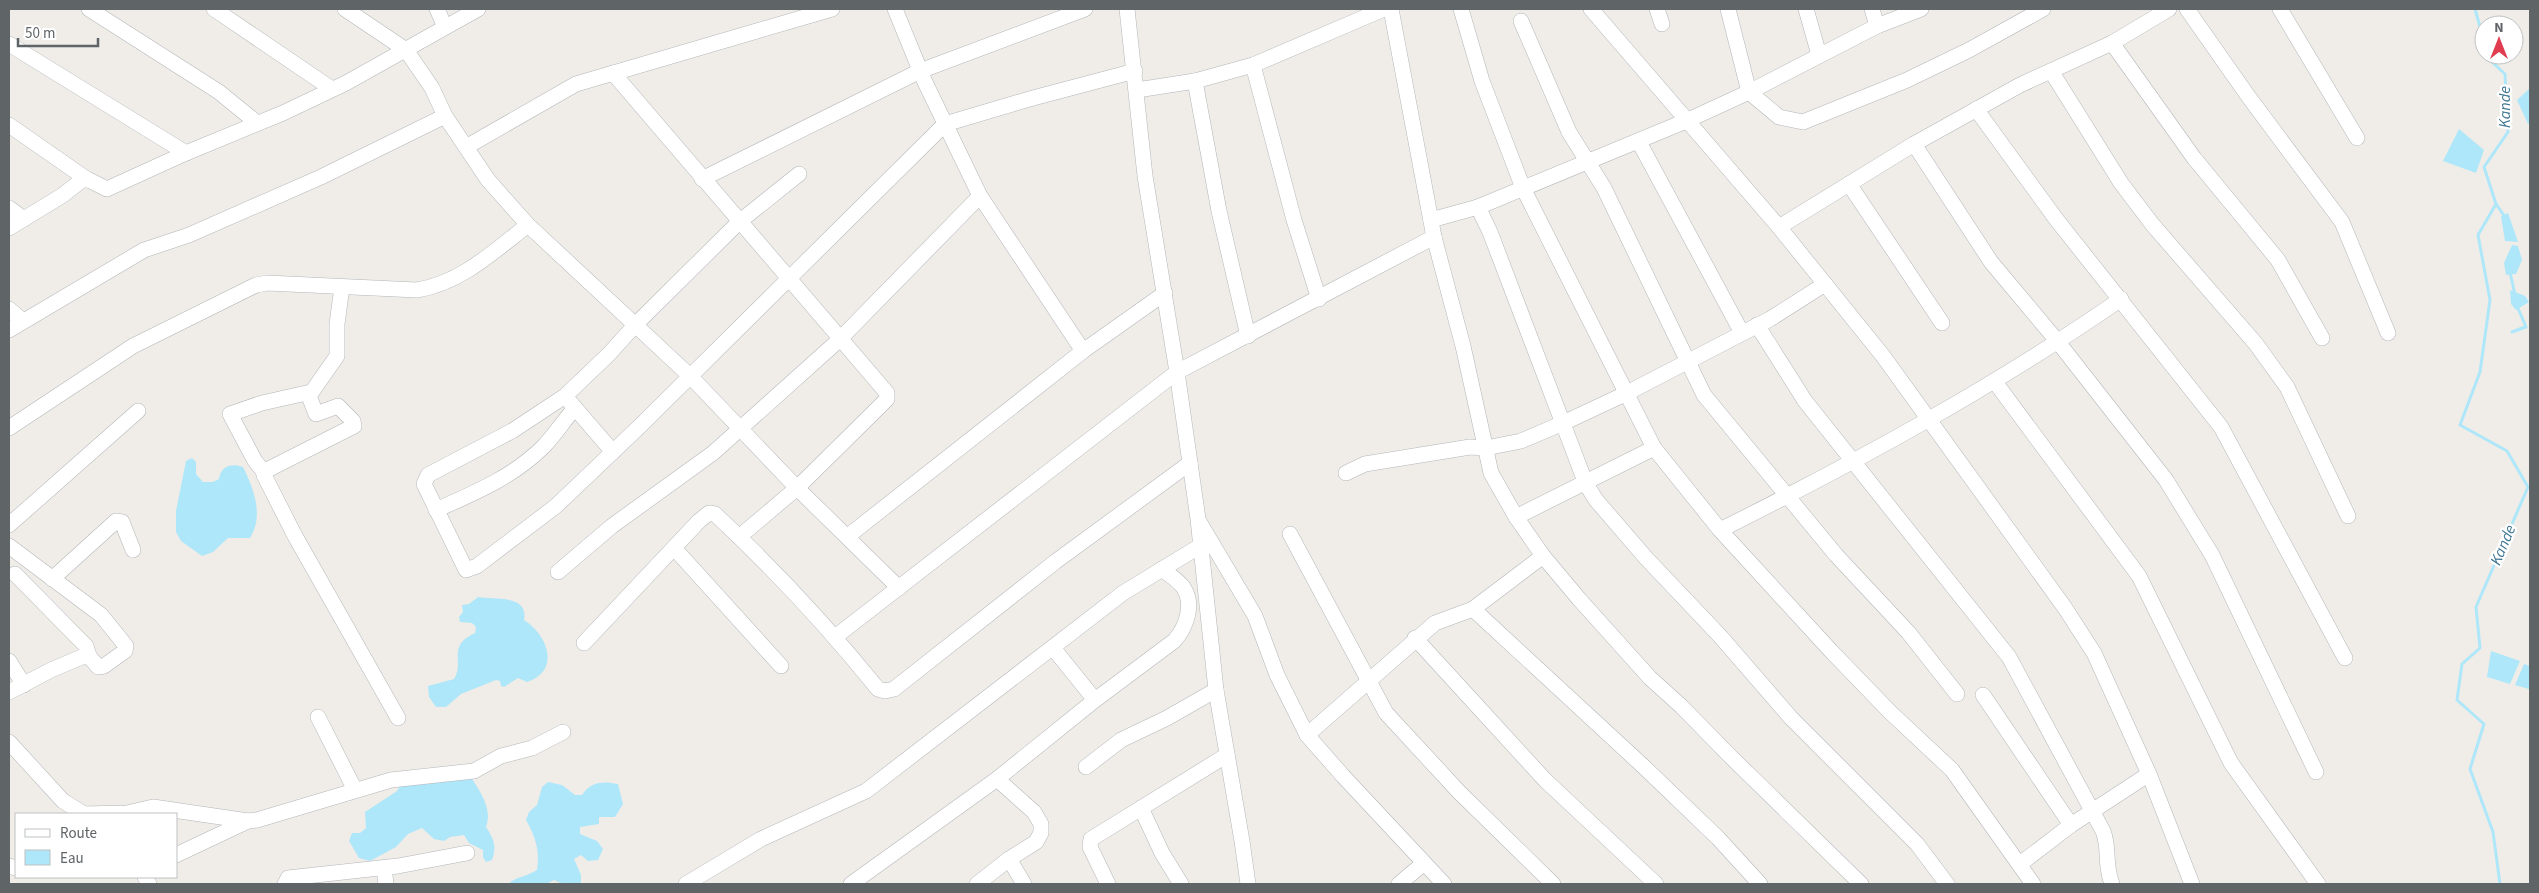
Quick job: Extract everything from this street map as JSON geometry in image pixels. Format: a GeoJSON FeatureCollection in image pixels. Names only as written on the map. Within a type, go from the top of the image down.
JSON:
{"type":"FeatureCollection","features":[{"type":"Feature","properties":{"kind":"street"},"geometry":{"type":"LineString","coordinates":[[89,9],[219,92],[257,123]]}},
{"type":"Feature","properties":{"kind":"street"},"geometry":{"type":"LineString","coordinates":[[214,9],[332,89]]}},
{"type":"Feature","properties":{"kind":"street"},"geometry":{"type":"LineString","coordinates":[[345,9],[406,50],[432,88],[446,116],[488,180],[528,225],[690,376],[741,427],[797,488],[899,588]]}},
{"type":"Feature","properties":{"kind":"street"},"geometry":{"type":"LineString","coordinates":[[437,9],[446,28]]}},
{"type":"Feature","properties":{"kind":"street"},"geometry":{"type":"LineString","coordinates":[[9,125],[88,180],[108,189],[332,89],[478,9]]}},
{"type":"Feature","properties":{"kind":"street"},"geometry":{"type":"LineString","coordinates":[[466,147],[576,84],[832,9]]}},
{"type":"Feature","properties":{"kind":"street"},"geometry":{"type":"LineString","coordinates":[[895,9],[920,71],[980,196],[1083,350]]}},
{"type":"Feature","properties":{"kind":"street"},"geometry":{"type":"LineString","coordinates":[[702,179],[920,71],[1086,9]]}},
{"type":"Feature","properties":{"kind":"street"},"geometry":{"type":"LineString","coordinates":[[1127,9],[1146,176],[1178,372],[1198,519],[1216,690],[1248,884]]}},
{"type":"Feature","properties":{"kind":"street"},"geometry":{"type":"LineString","coordinates":[[1137,90],[1195,81],[1253,66],[1384,9]]}},
{"type":"Feature","properties":{"kind":"street"},"geometry":{"type":"LineString","coordinates":[[1391,9],[1430,220],[1491,473],[1516,517],[1543,556],[1650,678],[1681,706],[1861,884]]}},
{"type":"Feature","properties":{"kind":"street"},"geometry":{"type":"LineString","coordinates":[[1462,9],[1482,81],[1523,188],[1625,394],[1654,448],[1720,530],[1844,664],[1890,712],[1952,770],[2033,884]]}},
{"type":"Feature","properties":{"kind":"street"},"geometry":{"type":"LineString","coordinates":[[1591,9],[1779,227],[1883,356],[2065,608],[2094,653],[2149,774],[2192,884]]}},
{"type":"Feature","properties":{"kind":"street"},"geometry":{"type":"LineString","coordinates":[[1657,9],[1662,24]]}},
{"type":"Feature","properties":{"kind":"street"},"geometry":{"type":"LineString","coordinates":[[1728,9],[1749,92],[1779,117],[1803,122],[1916,76],[1969,50],[2043,9]]}},
{"type":"Feature","properties":{"kind":"street"},"geometry":{"type":"LineString","coordinates":[[1806,9],[1819,56]]}},
{"type":"Feature","properties":{"kind":"street"},"geometry":{"type":"LineString","coordinates":[[1872,9],[1877,26]]}},
{"type":"Feature","properties":{"kind":"street"},"geometry":{"type":"LineString","coordinates":[[1430,220],[1478,207],[1639,142],[1749,92],[1877,26],[1921,9]]}},
{"type":"Feature","properties":{"kind":"street"},"geometry":{"type":"LineString","coordinates":[[1779,227],[1914,144],[1976,109],[2020,85],[2112,43],[2169,9]]}},
{"type":"Feature","properties":{"kind":"street"},"geometry":{"type":"LineString","coordinates":[[2187,9],[2248,96],[2342,222],[2388,333]]}},
{"type":"Feature","properties":{"kind":"street"},"geometry":{"type":"LineString","coordinates":[[2280,9],[2357,138]]}},
{"type":"Feature","properties":{"kind":"street"},"geometry":{"type":"LineString","coordinates":[[1520,21],[1569,132],[1589,162],[1688,360],[1704,396],[1836,555],[1908,632],[1957,694]]}},
{"type":"Feature","properties":{"kind":"street"},"geometry":{"type":"LineString","coordinates":[[2112,43],[2194,158],[2278,260],[2322,338]]}},
{"type":"Feature","properties":{"kind":"street"},"geometry":{"type":"LineString","coordinates":[[9,44],[186,153]]}},
{"type":"Feature","properties":{"kind":"street"},"geometry":{"type":"LineString","coordinates":[[1253,66],[1294,220],[1319,299]]}},
{"type":"Feature","properties":{"kind":"street"},"geometry":{"type":"LineString","coordinates":[[799,174],[740,222],[565,396],[512,431],[428,476],[424,484],[462,566],[468,571],[556,506],[945,124],[1032,98],[1135,71]]}},
{"type":"Feature","properties":{"kind":"street"},"geometry":{"type":"LineString","coordinates":[[2051,71],[2121,183],[2152,224],[2256,344],[2287,387],[2348,516]]}},
{"type":"Feature","properties":{"kind":"street"},"geometry":{"type":"LineString","coordinates":[[613,73],[839,340],[884,388],[887,399],[797,488],[739,537]]}},
{"type":"Feature","properties":{"kind":"street"},"geometry":{"type":"LineString","coordinates":[[1195,81],[1219,211],[1248,336]]}},
{"type":"Feature","properties":{"kind":"street"},"geometry":{"type":"LineString","coordinates":[[1976,109],[2056,220],[2121,299],[2221,427],[2345,658]]}},
{"type":"Feature","properties":{"kind":"street"},"geometry":{"type":"LineString","coordinates":[[9,330],[144,250],[189,235],[321,177],[446,116]]}},
{"type":"Feature","properties":{"kind":"street"},"geometry":{"type":"LineString","coordinates":[[1639,142],[1742,332]]}},
{"type":"Feature","properties":{"kind":"street"},"geometry":{"type":"LineString","coordinates":[[1914,144],[1991,262],[2058,342],[2166,480],[2212,555],[2316,772]]}},
{"type":"Feature","properties":{"kind":"street"},"geometry":{"type":"LineString","coordinates":[[9,228],[63,195],[80,181],[88,180]]}},
{"type":"Feature","properties":{"kind":"street"},"geometry":{"type":"LineString","coordinates":[[1849,184],[1942,323]]}},
{"type":"Feature","properties":{"kind":"street"},"geometry":{"type":"LineString","coordinates":[[558,572],[612,526],[713,453],[839,340],[980,196]]}},
{"type":"Feature","properties":{"kind":"street"},"geometry":{"type":"LineString","coordinates":[[1478,207],[1490,232],[1561,424],[1586,484],[1596,500],[1646,558],[1720,636],[1791,718],[1917,844],[1947,884]]}},
{"type":"Feature","properties":{"kind":"street"},"geometry":{"type":"LineString","coordinates":[[9,208],[24,219]]}},
{"type":"Feature","properties":{"kind":"street"},"geometry":{"type":"LineString","coordinates":[[9,428],[133,346],[256,286],[267,283],[417,290],[434,287],[475,266],[528,225]]}},
{"type":"Feature","properties":{"kind":"street"},"geometry":{"type":"LineString","coordinates":[[835,637],[1178,372],[1434,237]]}},
{"type":"Feature","properties":{"kind":"street"},"geometry":{"type":"LineString","coordinates":[[1346,473],[1365,464],[1470,447],[1486,448],[1521,442],[1625,394],[1757,325],[1825,284]]}},
{"type":"Feature","properties":{"kind":"street"},"geometry":{"type":"LineString","coordinates":[[342,287],[337,324],[336,359],[310,392],[262,403],[230,414],[255,461],[264,472],[265,479],[295,536],[398,718]]}},
{"type":"Feature","properties":{"kind":"street"},"geometry":{"type":"LineString","coordinates":[[848,536],[1083,350],[1165,293]]}},
{"type":"Feature","properties":{"kind":"street"},"geometry":{"type":"LineString","coordinates":[[1720,530],[1788,496],[1995,382],[2121,299]]}},
{"type":"Feature","properties":{"kind":"street"},"geometry":{"type":"LineString","coordinates":[[9,309],[23,322]]}},
{"type":"Feature","properties":{"kind":"street"},"geometry":{"type":"LineString","coordinates":[[1757,325],[1805,401],[2009,657],[2106,837],[2106,867],[2112,884]]}},
{"type":"Feature","properties":{"kind":"street"},"geometry":{"type":"LineString","coordinates":[[1995,382],[2138,576],[2231,763],[2318,884]]}},
{"type":"Feature","properties":{"kind":"street"},"geometry":{"type":"LineString","coordinates":[[264,472],[354,426],[353,421],[338,406],[315,413],[310,392]]}},
{"type":"Feature","properties":{"kind":"street"},"geometry":{"type":"LineString","coordinates":[[565,396],[613,452]]}},
{"type":"Feature","properties":{"kind":"street"},"geometry":{"type":"LineString","coordinates":[[436,510],[489,486],[531,458],[550,439],[575,408]]}},
{"type":"Feature","properties":{"kind":"street"},"geometry":{"type":"LineString","coordinates":[[9,525],[138,411]]}},
{"type":"Feature","properties":{"kind":"street"},"geometry":{"type":"LineString","coordinates":[[1516,517],[1586,484],[1654,448]]}},
{"type":"Feature","properties":{"kind":"street"},"geometry":{"type":"LineString","coordinates":[[584,643],[709,513],[715,514],[739,537],[835,637],[878,689],[885,691],[894,689],[1055,562],[1190,463]]}},
{"type":"Feature","properties":{"kind":"street"},"geometry":{"type":"LineString","coordinates":[[1198,519],[1255,616],[1277,675],[1307,735],[1444,884]]}},
{"type":"Feature","properties":{"kind":"street"},"geometry":{"type":"LineString","coordinates":[[52,579],[116,521],[122,522],[133,550]]}},
{"type":"Feature","properties":{"kind":"street"},"geometry":{"type":"LineString","coordinates":[[1290,534],[1386,713],[1459,792],[1553,884]]}},
{"type":"Feature","properties":{"kind":"street"},"geometry":{"type":"LineString","coordinates":[[9,546],[28,560],[101,616],[126,646],[125,651],[100,668],[96,666],[89,656],[86,646],[12,578],[28,560]]}},
{"type":"Feature","properties":{"kind":"street"},"geometry":{"type":"LineString","coordinates":[[686,884],[761,839],[866,791],[1123,593],[1200,546]]}},
{"type":"Feature","properties":{"kind":"street"},"geometry":{"type":"LineString","coordinates":[[674,548],[781,666]]}},
{"type":"Feature","properties":{"kind":"street"},"geometry":{"type":"LineString","coordinates":[[1307,735],[1415,638],[1435,623],[1472,609],[1543,556]]}},
{"type":"Feature","properties":{"kind":"street"},"geometry":{"type":"LineString","coordinates":[[851,884],[997,779],[1095,700],[1174,642],[1184,630],[1188,600],[1183,587],[1162,569]]}},
{"type":"Feature","properties":{"kind":"street"},"geometry":{"type":"LineString","coordinates":[[1472,609],[1643,766],[1718,838],[1760,884]]}},
{"type":"Feature","properties":{"kind":"street"},"geometry":{"type":"LineString","coordinates":[[1415,638],[1545,780],[1656,884]]}},
{"type":"Feature","properties":{"kind":"street"},"geometry":{"type":"LineString","coordinates":[[1053,648],[1095,700]]}},
{"type":"Feature","properties":{"kind":"street"},"geometry":{"type":"LineString","coordinates":[[9,692],[73,660],[89,656]]}},
{"type":"Feature","properties":{"kind":"street"},"geometry":{"type":"LineString","coordinates":[[9,661],[24,685]]}},
{"type":"Feature","properties":{"kind":"street"},"geometry":{"type":"LineString","coordinates":[[1086,767],[1122,740],[1167,718],[1216,690]]}},
{"type":"Feature","properties":{"kind":"street"},"geometry":{"type":"LineString","coordinates":[[1983,695],[2071,825]]}},
{"type":"Feature","properties":{"kind":"street"},"geometry":{"type":"LineString","coordinates":[[318,717],[355,790]]}},
{"type":"Feature","properties":{"kind":"street"},"geometry":{"type":"LineString","coordinates":[[178,854],[248,821],[391,780],[474,771],[502,756],[532,748],[563,732]]}},
{"type":"Feature","properties":{"kind":"street"},"geometry":{"type":"LineString","coordinates":[[9,742],[62,801],[82,813]]}},
{"type":"Feature","properties":{"kind":"street"},"geometry":{"type":"LineString","coordinates":[[1108,884],[1090,847],[1091,839],[1227,755]]}},
{"type":"Feature","properties":{"kind":"street"},"geometry":{"type":"LineString","coordinates":[[2020,864],[2092,810],[2149,774]]}},
{"type":"Feature","properties":{"kind":"street"},"geometry":{"type":"LineString","coordinates":[[977,884],[1009,859],[1036,842],[1041,833],[1041,824],[1034,812],[997,779]]}},
{"type":"Feature","properties":{"kind":"street"},"geometry":{"type":"LineString","coordinates":[[127,813],[154,807],[248,821]]}},
{"type":"Feature","properties":{"kind":"street"},"geometry":{"type":"LineString","coordinates":[[1141,808],[1162,853],[1181,884]]}},
{"type":"Feature","properties":{"kind":"street"},"geometry":{"type":"LineString","coordinates":[[285,884],[288,878],[384,868],[467,853]]}},
{"type":"Feature","properties":{"kind":"street"},"geometry":{"type":"LineString","coordinates":[[1009,859],[1024,884]]}},
{"type":"Feature","properties":{"kind":"street"},"geometry":{"type":"LineString","coordinates":[[1399,884],[1424,863]]}},
{"type":"Feature","properties":{"kind":"street"},"geometry":{"type":"LineString","coordinates":[[384,868],[386,884]]}},
{"type":"Feature","properties":{"kind":"water"},"geometry":{"type":"Polygon","coordinates":[[[2530,88],[2530,122],[2528,124],[2517,100],[2530,88]]]}},
{"type":"Feature","properties":{"kind":"water"},"geometry":{"type":"Polygon","coordinates":[[[2459,129],[2484,150],[2476,173],[2443,161],[2459,129]]]}},
{"type":"Feature","properties":{"kind":"water"},"geometry":{"type":"Polygon","coordinates":[[[2508,213],[2518,242],[2505,241],[2501,216],[2508,213]]]}},
{"type":"Feature","properties":{"kind":"water"},"geometry":{"type":"Polygon","coordinates":[[[2512,245],[2518,246],[2522,260],[2516,274],[2506,275],[2504,263],[2512,245]]]}},
{"type":"Feature","properties":{"kind":"water"},"geometry":{"type":"Polygon","coordinates":[[[2510,290],[2525,296],[2529,302],[2516,310],[2511,304],[2510,290]]]}},
{"type":"Feature","properties":{"kind":"water"},"geometry":{"type":"Polygon","coordinates":[[[192,458],[196,462],[196,474],[203,482],[213,482],[219,479],[224,468],[234,465],[243,467],[254,493],[257,512],[254,530],[250,538],[228,538],[213,552],[202,556],[181,541],[176,532],[176,511],[186,461],[192,458]]]}},
{"type":"Feature","properties":{"kind":"water"},"geometry":{"type":"Polygon","coordinates":[[[478,597],[509,600],[521,606],[524,612],[524,620],[539,634],[544,643],[547,652],[547,662],[544,670],[538,677],[527,682],[518,678],[504,687],[501,686],[500,681],[496,680],[461,694],[446,707],[436,707],[429,697],[428,686],[454,679],[457,673],[458,654],[461,643],[475,633],[476,627],[472,623],[460,622],[459,617],[463,612],[462,605],[469,604],[478,597]]]}},
{"type":"Feature","properties":{"kind":"water"},"geometry":{"type":"Polygon","coordinates":[[[2491,651],[2520,661],[2510,684],[2487,677],[2491,651]]]}},
{"type":"Feature","properties":{"kind":"water"},"geometry":{"type":"Polygon","coordinates":[[[2524,664],[2530,666],[2529,689],[2515,685],[2524,664]]]}},
{"type":"Feature","properties":{"kind":"water"},"geometry":{"type":"Polygon","coordinates":[[[466,769],[486,804],[488,819],[486,827],[493,839],[494,847],[492,860],[486,862],[483,857],[483,850],[469,843],[464,835],[450,837],[444,841],[434,839],[422,828],[408,834],[396,847],[370,861],[359,858],[349,841],[352,833],[360,833],[366,828],[365,812],[397,791],[404,779],[466,769]]]}},
{"type":"Feature","properties":{"kind":"water"},"geometry":{"type":"Polygon","coordinates":[[[548,782],[562,785],[575,795],[582,795],[589,787],[598,783],[618,784],[623,804],[615,817],[599,817],[599,824],[580,827],[580,834],[597,841],[603,849],[598,860],[588,861],[581,855],[574,859],[581,875],[581,884],[563,884],[554,880],[546,884],[508,884],[537,870],[538,857],[536,845],[526,820],[529,812],[537,805],[542,787],[548,782]]]}},
{"type":"Feature","properties":{"kind":"waterway","name":"Kande"},"geometry":{"type":"LineString","coordinates":[[2475,9],[2477,15]]}},
{"type":"Feature","properties":{"kind":"waterway","name":"Kande"},"geometry":{"type":"LineString","coordinates":[[2495,65],[2505,74],[2508,132],[2484,167],[2496,204],[2478,235],[2490,300],[2480,372],[2460,425],[2507,451],[2528,487],[2476,607],[2480,648],[2462,664],[2457,700],[2484,724],[2470,769],[2493,832],[2500,884]]}},
{"type":"Feature","properties":{"kind":"waterway"},"geometry":{"type":"LineString","coordinates":[[2496,204],[2505,217]]}},
{"type":"Feature","properties":{"kind":"waterway"},"geometry":{"type":"LineString","coordinates":[[2510,272],[2515,295]]}},
{"type":"Feature","properties":{"kind":"waterway"},"geometry":{"type":"LineString","coordinates":[[2517,306],[2526,327],[2512,332],[2525,327]]}}]}
